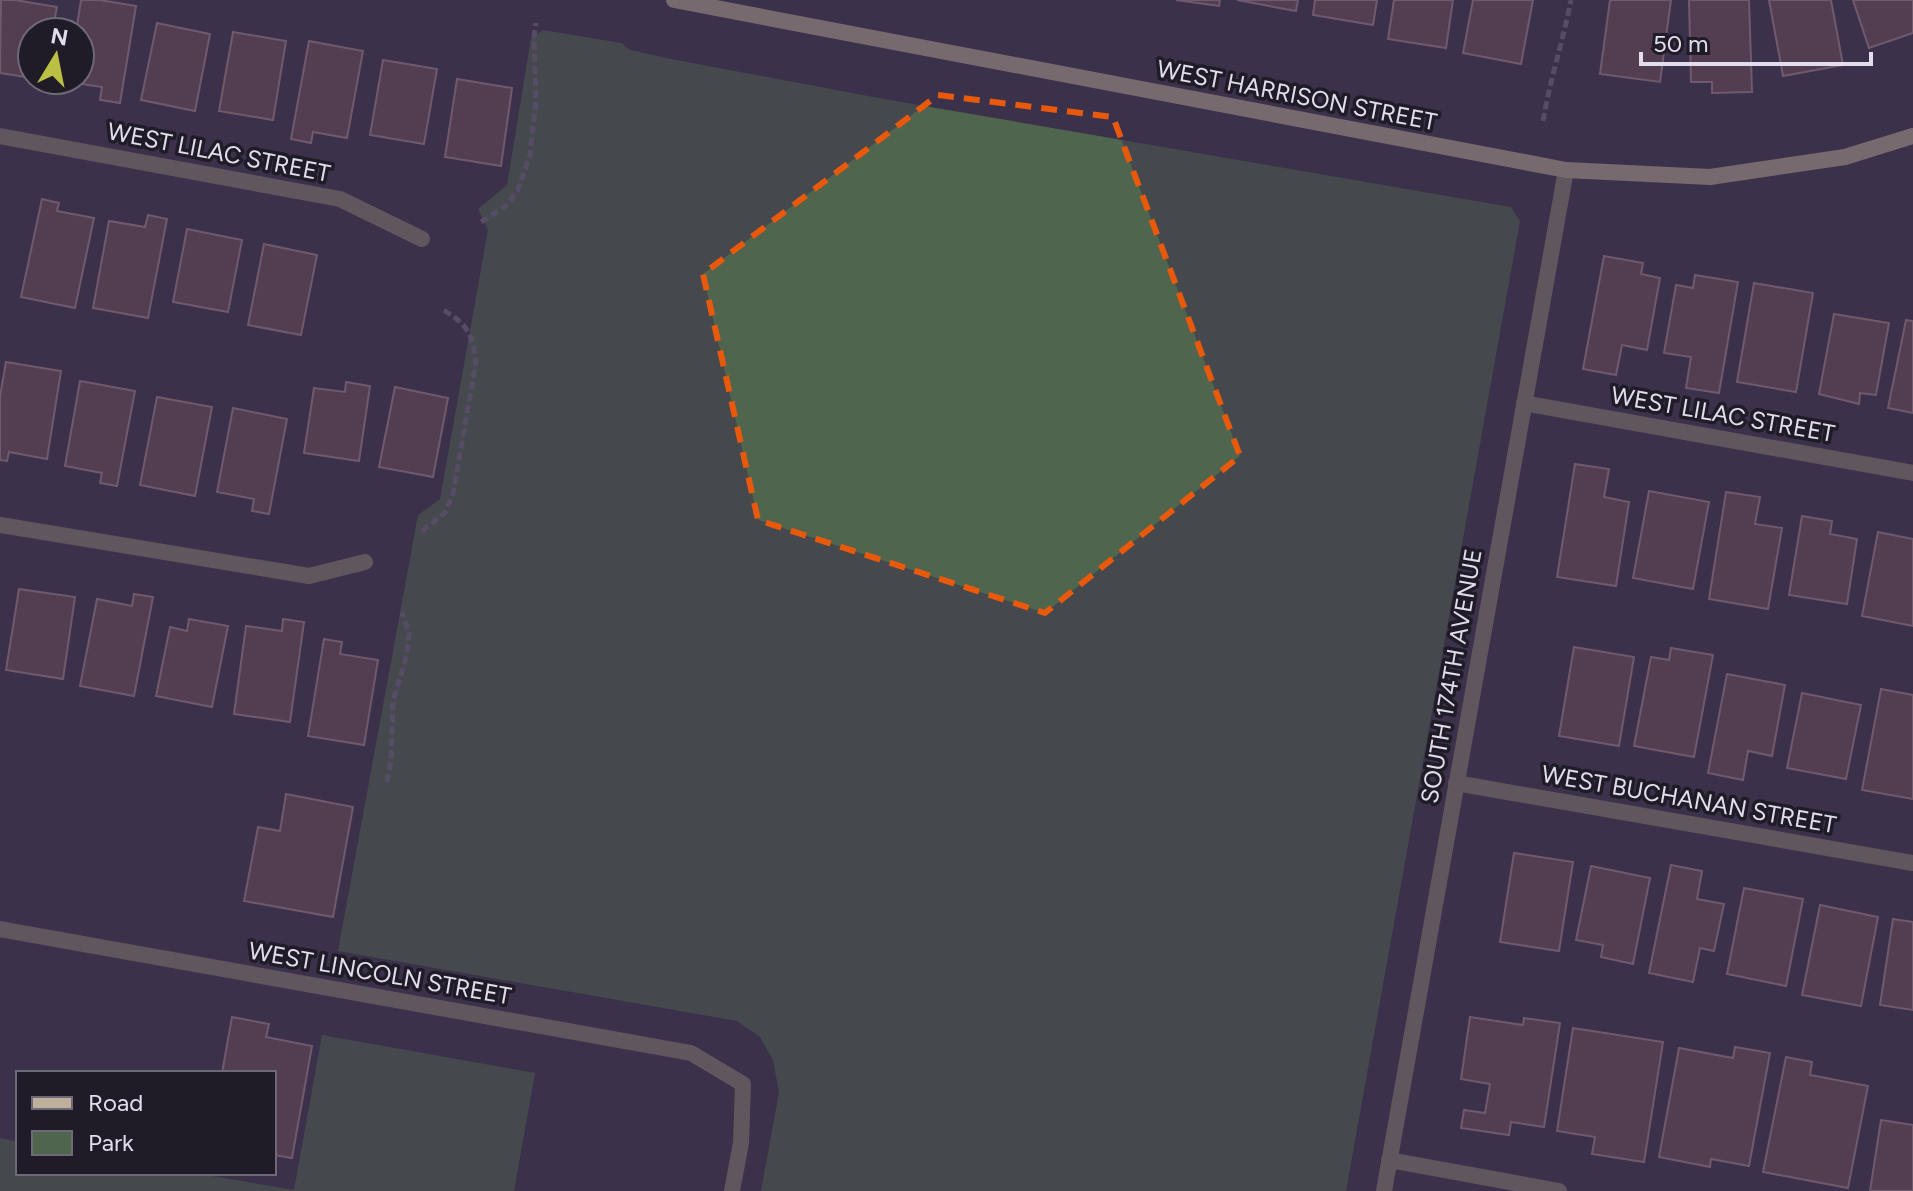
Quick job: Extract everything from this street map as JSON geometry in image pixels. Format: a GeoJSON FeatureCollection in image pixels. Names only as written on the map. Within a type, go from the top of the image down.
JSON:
{"type":"FeatureCollection","features":[{"type":"Feature","properties":{"kind":"street","name":"WEST HARRISON STREET"},"geometry":{"type":"LineString","coordinates":[[674,0],[1566,170],[1710,177],[1845,157],[1913,136]]}},
{"type":"Feature","properties":{"kind":"street","name":"WEST LILAC STREET"},"geometry":{"type":"LineString","coordinates":[[0,137],[340,199],[422,239]]}},
{"type":"Feature","properties":{"kind":"street","name":"SOUTH 174TH AVENUE"},"geometry":{"type":"LineString","coordinates":[[1384,1191],[1566,170]]}},
{"type":"Feature","properties":{"kind":"street","name":"WEST LILAC STREET"},"geometry":{"type":"LineString","coordinates":[[1524,403],[1913,473]]}},
{"type":"Feature","properties":{"kind":"street"},"geometry":{"type":"LineString","coordinates":[[0,525],[309,576],[365,562]]}},
{"type":"Feature","properties":{"kind":"street","name":"WEST BUCHANAN STREET"},"geometry":{"type":"LineString","coordinates":[[1456,783],[1913,863]]}},
{"type":"Feature","properties":{"kind":"street","name":"WEST LINCOLN STREET"},"geometry":{"type":"LineString","coordinates":[[0,929],[691,1053],[743,1084],[741,1143],[732,1191]]}},
{"type":"Feature","properties":{"kind":"street"},"geometry":{"type":"LineString","coordinates":[[1389,1160],[1559,1191]]}},
{"type":"Feature","properties":{"kind":"path"},"geometry":{"type":"LineString","coordinates":[[1543,121],[1571,0]]}},
{"type":"Feature","properties":{"kind":"path"},"geometry":{"type":"LineString","coordinates":[[481,222],[507,205],[513,197],[530,155],[536,100],[536,23]]}},
{"type":"Feature","properties":{"kind":"path"},"geometry":{"type":"LineString","coordinates":[[422,531],[445,513],[453,494],[476,362],[473,341],[462,322],[442,309]]}},
{"type":"Feature","properties":{"kind":"path"},"geometry":{"type":"LineString","coordinates":[[387,782],[391,761],[393,701],[407,654],[409,633],[402,613]]}},
{"type":"Feature","properties":{"kind":"highlighted area"},"geometry":{"type":"Polygon","coordinates":[[[938,95],[1113,117],[1240,456],[1045,613],[758,520],[703,274],[938,95]]]}},
{"type":"Feature","properties":{"kind":"green space"},"geometry":{"type":"Polygon","coordinates":[[[543,30],[621,43],[630,50],[671,59],[884,99],[1511,207],[1520,221],[1346,1191],[761,1191],[779,1092],[773,1060],[760,1037],[737,1021],[338,951],[418,515],[440,499],[488,230],[478,209],[507,185],[531,38],[543,30]]]}},
{"type":"Feature","properties":{"kind":"green space"},"geometry":{"type":"Polygon","coordinates":[[[322,1035],[535,1073],[514,1191],[0,1191],[0,1138],[16,1142],[16,1175],[207,1175],[294,1190],[322,1035]]]}},
{"type":"Feature","properties":{"kind":"building"},"geometry":{"type":"Polygon","coordinates":[[[1,0],[57,7],[55,16],[16,16],[16,76],[0,73],[1,0]]]}},
{"type":"Feature","properties":{"kind":"building"},"geometry":{"type":"Polygon","coordinates":[[[81,0],[136,6],[120,103],[100,100],[102,87],[96,86],[96,16],[78,16],[81,0]]]}},
{"type":"Feature","properties":{"kind":"building"},"geometry":{"type":"Polygon","coordinates":[[[1176,0],[1220,0],[1219,6],[1176,0]]]}},
{"type":"Feature","properties":{"kind":"building"},"geometry":{"type":"Polygon","coordinates":[[[1237,0],[1298,0],[1296,11],[1237,0]]]}},
{"type":"Feature","properties":{"kind":"building"},"geometry":{"type":"Polygon","coordinates":[[[1315,0],[1377,0],[1373,25],[1313,15],[1315,0]]]}},
{"type":"Feature","properties":{"kind":"building"},"geometry":{"type":"Polygon","coordinates":[[[1394,0],[1453,0],[1446,48],[1388,39],[1394,0]]]}},
{"type":"Feature","properties":{"kind":"building"},"geometry":{"type":"Polygon","coordinates":[[[1473,0],[1533,0],[1521,64],[1463,53],[1473,0]]]}},
{"type":"Feature","properties":{"kind":"building"},"geometry":{"type":"Polygon","coordinates":[[[1610,0],[1671,0],[1660,82],[1600,74],[1610,0]]]}},
{"type":"Feature","properties":{"kind":"building"},"geometry":{"type":"Polygon","coordinates":[[[1689,0],[1749,0],[1752,92],[1712,93],[1712,82],[1691,82],[1689,0]]]}},
{"type":"Feature","properties":{"kind":"building"},"geometry":{"type":"Polygon","coordinates":[[[1769,0],[1831,0],[1843,65],[1783,76],[1769,0]]]}},
{"type":"Feature","properties":{"kind":"building"},"geometry":{"type":"Polygon","coordinates":[[[1853,0],[1913,0],[1913,33],[1869,48],[1853,0]]]}},
{"type":"Feature","properties":{"kind":"building"},"geometry":{"type":"Polygon","coordinates":[[[157,23],[210,34],[195,111],[141,100],[157,23]]]}},
{"type":"Feature","properties":{"kind":"building"},"geometry":{"type":"Polygon","coordinates":[[[233,32],[286,41],[273,120],[219,111],[233,32]]]}},
{"type":"Feature","properties":{"kind":"building"},"geometry":{"type":"Polygon","coordinates":[[[309,41],[363,51],[347,138],[313,132],[311,143],[291,139],[309,41]]]}},
{"type":"Feature","properties":{"kind":"building"},"geometry":{"type":"Polygon","coordinates":[[[383,60],[437,69],[424,144],[370,135],[383,60]]]}},
{"type":"Feature","properties":{"kind":"building"},"geometry":{"type":"Polygon","coordinates":[[[457,79],[512,88],[501,166],[445,157],[457,79]]]}},
{"type":"Feature","properties":{"kind":"building"},"geometry":{"type":"Polygon","coordinates":[[[42,199],[59,203],[57,211],[94,218],[75,308],[21,297],[42,199]]]}},
{"type":"Feature","properties":{"kind":"building"},"geometry":{"type":"Polygon","coordinates":[[[148,215],[167,219],[148,318],[93,308],[109,221],[145,227],[148,215]]]}},
{"type":"Feature","properties":{"kind":"building"},"geometry":{"type":"Polygon","coordinates":[[[187,229],[242,240],[228,312],[173,302],[187,229]]]}},
{"type":"Feature","properties":{"kind":"building"},"geometry":{"type":"Polygon","coordinates":[[[264,244],[317,255],[301,335],[248,325],[264,244]]]}},
{"type":"Feature","properties":{"kind":"building"},"geometry":{"type":"Polygon","coordinates":[[[1604,256],[1643,263],[1641,274],[1660,278],[1647,350],[1622,345],[1616,375],[1583,369],[1604,256]]]}},
{"type":"Feature","properties":{"kind":"building"},"geometry":{"type":"Polygon","coordinates":[[[1695,275],[1738,282],[1719,393],[1686,388],[1691,357],[1664,353],[1676,285],[1693,288],[1695,275]]]}},
{"type":"Feature","properties":{"kind":"building"},"geometry":{"type":"Polygon","coordinates":[[[1754,283],[1813,293],[1796,392],[1737,382],[1754,283]]]}},
{"type":"Feature","properties":{"kind":"building"},"geometry":{"type":"Polygon","coordinates":[[[1834,314],[1889,323],[1876,395],[1860,393],[1859,404],[1819,394],[1834,314]]]}},
{"type":"Feature","properties":{"kind":"building"},"geometry":{"type":"Polygon","coordinates":[[[1906,320],[1913,321],[1913,413],[1888,408],[1906,320]]]}},
{"type":"Feature","properties":{"kind":"building"},"geometry":{"type":"Polygon","coordinates":[[[6,362],[61,371],[47,459],[9,452],[7,461],[0,460],[0,396],[6,362]]]}},
{"type":"Feature","properties":{"kind":"building"},"geometry":{"type":"Polygon","coordinates":[[[80,381],[135,391],[117,486],[100,483],[102,473],[65,466],[80,381]]]}},
{"type":"Feature","properties":{"kind":"building"},"geometry":{"type":"Polygon","coordinates":[[[346,382],[370,386],[359,461],[304,453],[314,388],[345,392],[346,382]]]}},
{"type":"Feature","properties":{"kind":"building"},"geometry":{"type":"Polygon","coordinates":[[[395,387],[448,398],[433,477],[379,467],[395,387]]]}},
{"type":"Feature","properties":{"kind":"building"},"geometry":{"type":"Polygon","coordinates":[[[157,397],[212,407],[195,496],[140,485],[157,397]]]}},
{"type":"Feature","properties":{"kind":"building"},"geometry":{"type":"Polygon","coordinates":[[[233,408],[287,419],[269,514],[252,511],[254,499],[217,492],[233,408]]]}},
{"type":"Feature","properties":{"kind":"building"},"geometry":{"type":"Polygon","coordinates":[[[1575,464],[1609,469],[1604,497],[1629,502],[1616,586],[1557,577],[1575,464]]]}},
{"type":"Feature","properties":{"kind":"building"},"geometry":{"type":"Polygon","coordinates":[[[1649,491],[1709,502],[1693,589],[1633,578],[1649,491]]]}},
{"type":"Feature","properties":{"kind":"building"},"geometry":{"type":"Polygon","coordinates":[[[1726,492],[1760,497],[1755,524],[1782,528],[1768,609],[1709,599],[1726,492]]]}},
{"type":"Feature","properties":{"kind":"building"},"geometry":{"type":"Polygon","coordinates":[[[1802,516],[1832,521],[1830,534],[1857,539],[1847,604],[1789,595],[1802,516]]]}},
{"type":"Feature","properties":{"kind":"building"},"geometry":{"type":"Polygon","coordinates":[[[1878,532],[1913,539],[1913,626],[1862,616],[1878,532]]]}},
{"type":"Feature","properties":{"kind":"building"},"geometry":{"type":"Polygon","coordinates":[[[19,589],[75,597],[63,679],[6,670],[19,589]]]}},
{"type":"Feature","properties":{"kind":"building"},"geometry":{"type":"Polygon","coordinates":[[[134,594],[153,597],[134,696],[80,686],[97,599],[132,606],[134,594]]]}},
{"type":"Feature","properties":{"kind":"building"},"geometry":{"type":"Polygon","coordinates":[[[189,619],[228,626],[212,707],[156,696],[170,627],[187,631],[189,619]]]}},
{"type":"Feature","properties":{"kind":"building"},"geometry":{"type":"Polygon","coordinates":[[[283,619],[304,622],[290,722],[234,714],[246,626],[282,631],[283,619]]]}},
{"type":"Feature","properties":{"kind":"building"},"geometry":{"type":"Polygon","coordinates":[[[324,639],[342,642],[340,654],[378,660],[364,745],[308,736],[324,639]]]}},
{"type":"Feature","properties":{"kind":"building"},"geometry":{"type":"Polygon","coordinates":[[[1574,647],[1634,657],[1619,746],[1559,736],[1574,647]]]}},
{"type":"Feature","properties":{"kind":"building"},"geometry":{"type":"Polygon","coordinates":[[[1671,648],[1713,655],[1694,757],[1634,746],[1651,657],[1669,660],[1671,648]]]}},
{"type":"Feature","properties":{"kind":"building"},"geometry":{"type":"Polygon","coordinates":[[[1727,674],[1785,685],[1772,756],[1748,751],[1743,780],[1708,773],[1727,674]]]}},
{"type":"Feature","properties":{"kind":"building"},"geometry":{"type":"Polygon","coordinates":[[[1881,689],[1913,695],[1913,799],[1862,790],[1881,689]]]}},
{"type":"Feature","properties":{"kind":"building"},"geometry":{"type":"Polygon","coordinates":[[[1802,693],[1861,705],[1846,779],[1787,768],[1802,693]]]}},
{"type":"Feature","properties":{"kind":"building"},"geometry":{"type":"Polygon","coordinates":[[[286,794],[353,807],[333,917],[244,901],[258,827],[280,831],[286,794]]]}},
{"type":"Feature","properties":{"kind":"building"},"geometry":{"type":"Polygon","coordinates":[[[1514,853],[1573,862],[1559,951],[1500,942],[1514,853]]]}},
{"type":"Feature","properties":{"kind":"building"},"geometry":{"type":"Polygon","coordinates":[[[1671,865],[1702,871],[1697,899],[1724,904],[1714,951],[1700,948],[1693,982],[1649,973],[1671,865]]]}},
{"type":"Feature","properties":{"kind":"building"},"geometry":{"type":"Polygon","coordinates":[[[1591,866],[1650,878],[1633,964],[1601,957],[1603,945],[1576,940],[1591,866]]]}},
{"type":"Feature","properties":{"kind":"building"},"geometry":{"type":"Polygon","coordinates":[[[1744,888],[1803,899],[1786,986],[1727,974],[1744,888]]]}},
{"type":"Feature","properties":{"kind":"building"},"geometry":{"type":"Polygon","coordinates":[[[1820,905],[1878,917],[1861,1006],[1802,995],[1820,905]]]}},
{"type":"Feature","properties":{"kind":"building"},"geometry":{"type":"Polygon","coordinates":[[[1893,919],[1913,922],[1913,1010],[1880,1005],[1893,919]]]}},
{"type":"Feature","properties":{"kind":"building"},"geometry":{"type":"Polygon","coordinates":[[[232,1017],[269,1024],[266,1037],[312,1046],[292,1158],[276,1155],[276,1071],[222,1071],[232,1017]]]}},
{"type":"Feature","properties":{"kind":"building"},"geometry":{"type":"Polygon","coordinates":[[[1470,1017],[1523,1025],[1524,1018],[1560,1023],[1544,1127],[1511,1122],[1509,1135],[1461,1128],[1464,1110],[1485,1113],[1490,1084],[1461,1079],[1470,1017]]]}},
{"type":"Feature","properties":{"kind":"building"},"geometry":{"type":"Polygon","coordinates":[[[1573,1028],[1663,1042],[1644,1162],[1592,1154],[1595,1137],[1557,1131],[1573,1028]]]}},
{"type":"Feature","properties":{"kind":"building"},"geometry":{"type":"Polygon","coordinates":[[[1735,1047],[1770,1053],[1749,1166],[1711,1159],[1710,1167],[1659,1157],[1679,1048],[1733,1058],[1735,1047]]]}},
{"type":"Feature","properties":{"kind":"building"},"geometry":{"type":"Polygon","coordinates":[[[1786,1057],[1812,1062],[1810,1075],[1868,1086],[1848,1188],[1763,1172],[1786,1057]]]}},
{"type":"Feature","properties":{"kind":"building"},"geometry":{"type":"Polygon","coordinates":[[[1881,1120],[1913,1125],[1913,1191],[1870,1191],[1881,1120]]]}}]}
